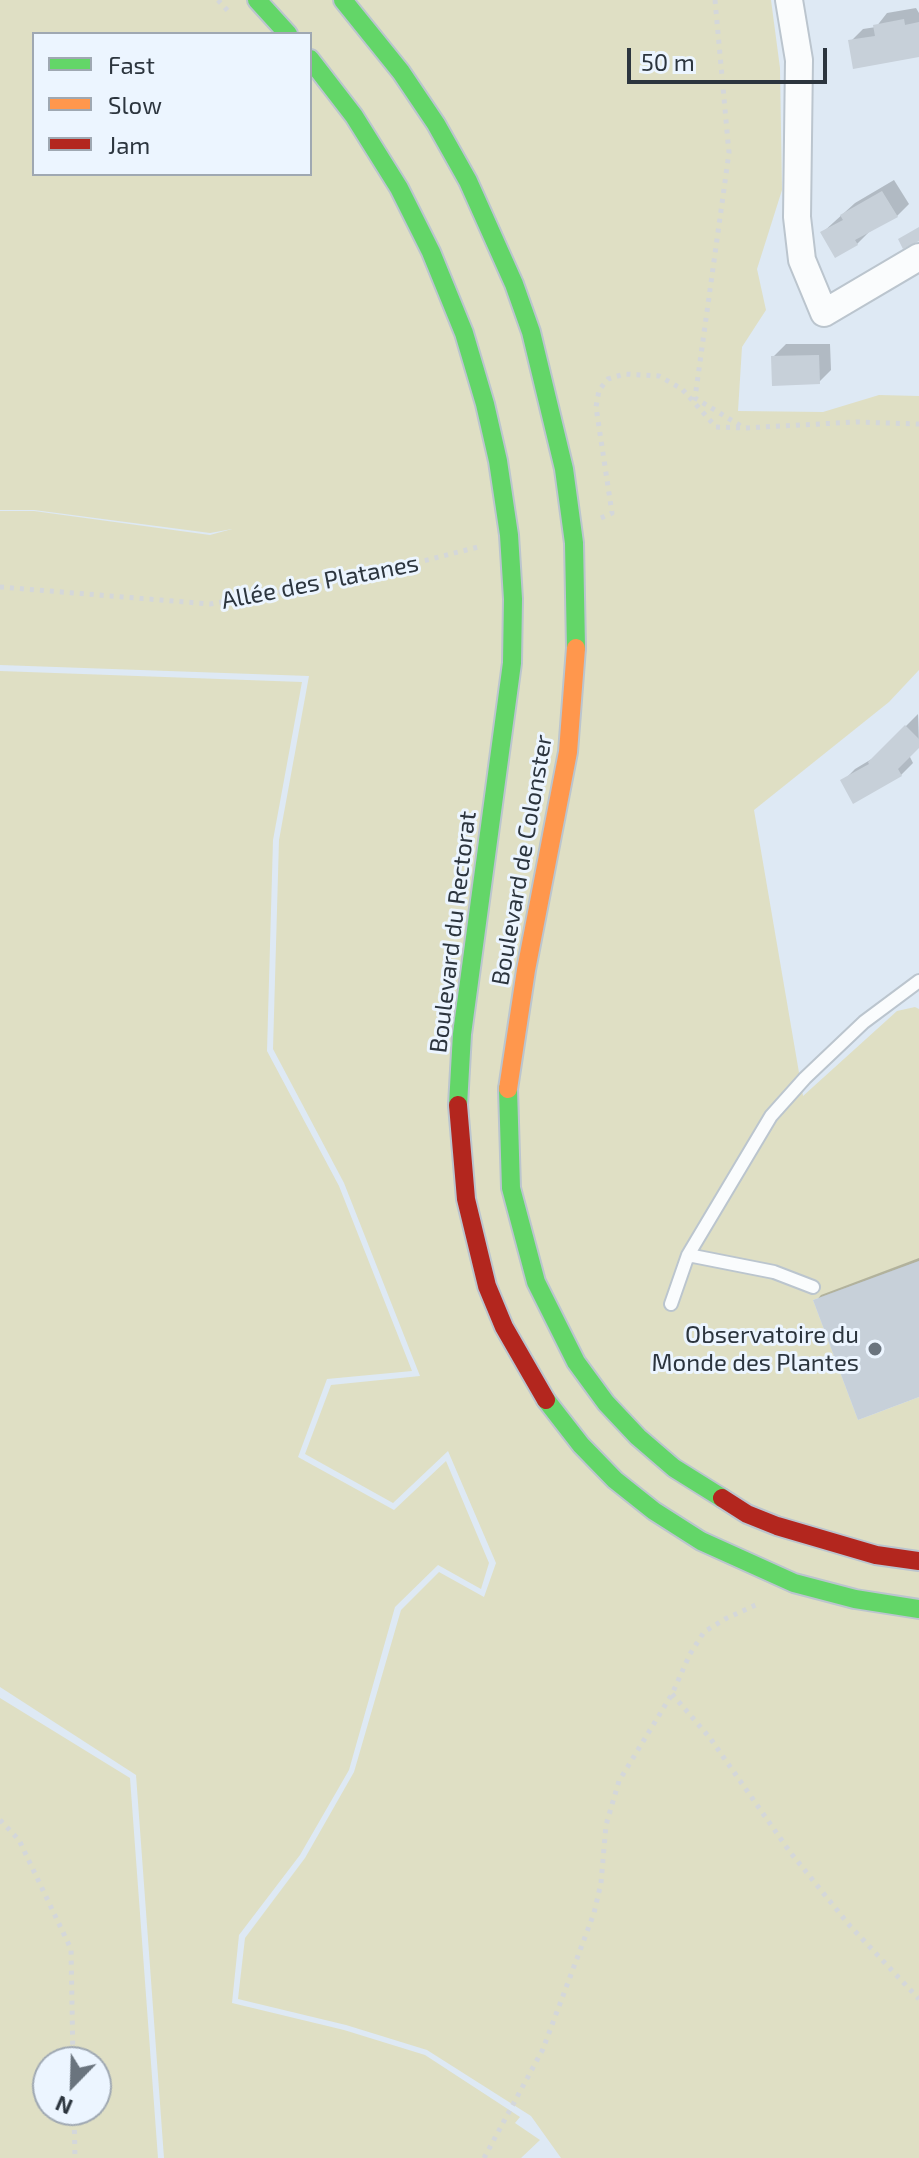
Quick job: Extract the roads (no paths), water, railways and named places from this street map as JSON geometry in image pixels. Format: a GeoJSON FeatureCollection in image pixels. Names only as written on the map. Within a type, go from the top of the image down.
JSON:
{"type":"FeatureCollection","features":[{"type":"Feature","properties":{"kind":"main road"},"geometry":{"type":"LineString","coordinates":[[257,0],[286,32]]}},
{"type":"Feature","properties":{"kind":"main road","name":"Boulevard de Colonster"},"geometry":{"type":"LineString","coordinates":[[343,0],[401,72],[436,124],[468,181],[514,284],[531,332],[564,469],[574,543],[577,603],[575,680],[563,783],[523,985],[508,1085],[511,1188],[536,1282],[576,1362],[599,1393],[638,1437],[674,1468],[747,1514],[777,1526],[876,1555],[919,1561]]}},
{"type":"Feature","properties":{"kind":"main road","name":"Boulevard du Rectorat"},"geometry":{"type":"LineString","coordinates":[[312,62],[354,116],[399,188],[431,252],[464,333],[481,390],[502,491],[513,599],[512,663],[462,1034],[458,1120],[466,1199],[487,1286],[504,1327],[547,1402],[581,1445],[615,1480],[654,1511],[701,1541],[794,1583],[855,1599],[919,1609]]}},
{"type":"Feature","properties":{"kind":"street"},"geometry":{"type":"LineString","coordinates":[[789,0],[799,60],[799,231],[802,260],[824,313],[919,257]]}},
{"type":"Feature","properties":{"kind":"lane"},"geometry":{"type":"LineString","coordinates":[[671,1304],[688,1255],[771,1116],[805,1078],[864,1022],[919,981]]}},
{"type":"Feature","properties":{"kind":"lane"},"geometry":{"type":"LineString","coordinates":[[688,1255],[774,1272],[813,1287]]}},
{"type":"Feature","properties":{"kind":"place","name":"Observatoire du Monde des Plantes"},"geometry":{"type":"Point","coordinates":[875,1349]}}]}
